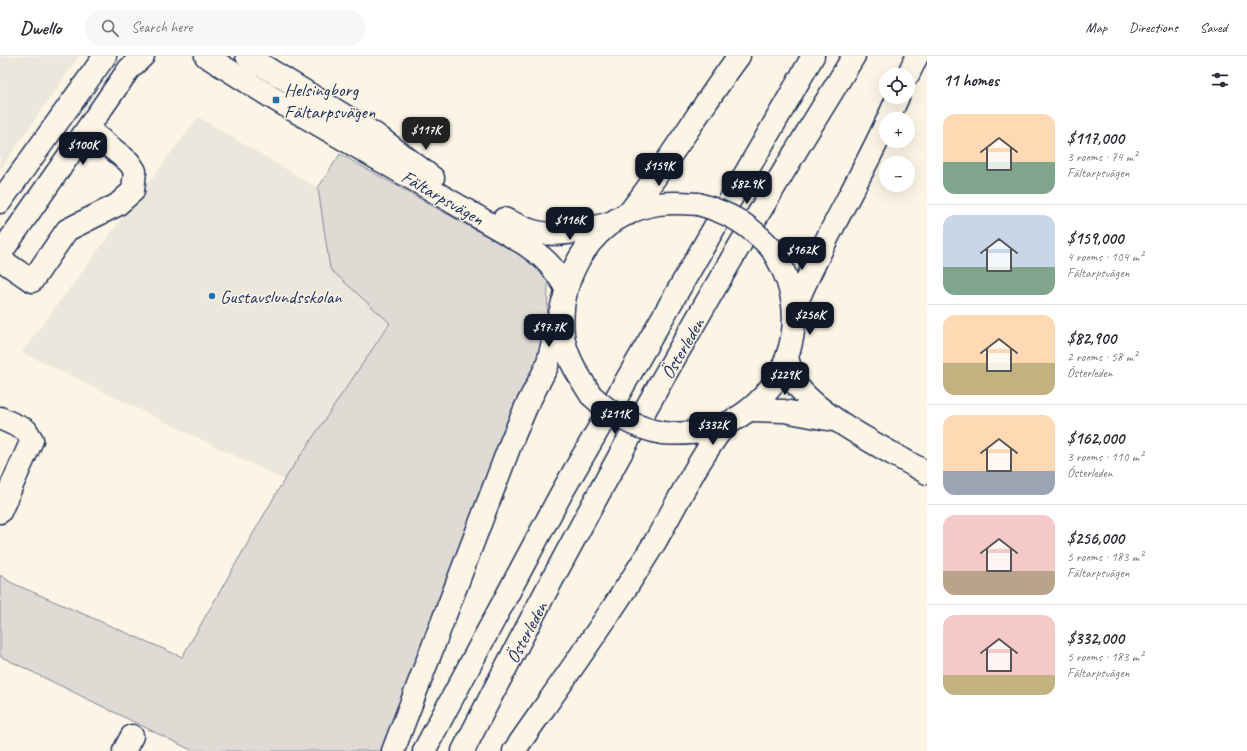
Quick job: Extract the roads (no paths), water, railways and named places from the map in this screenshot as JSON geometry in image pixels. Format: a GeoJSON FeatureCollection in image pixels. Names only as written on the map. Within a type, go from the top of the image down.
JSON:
{"type":"FeatureCollection","features":[{"type":"Feature","properties":{"kind":"main road"},"geometry":{"type":"LineString","coordinates":[[0,202],[105,56]]}},
{"type":"Feature","properties":{"kind":"main road"},"geometry":{"type":"LineString","coordinates":[[0,254],[88,129],[128,69],[142,56]]}},
{"type":"Feature","properties":{"kind":"main road","name":"Fältarpsvägen"},"geometry":{"type":"LineString","coordinates":[[206,56],[276,100],[523,243],[542,256],[554,269],[564,295]]}},
{"type":"Feature","properties":{"kind":"main road","name":"Fältarpsvägen"},"geometry":{"type":"LineString","coordinates":[[247,56],[376,135],[438,182],[496,215],[528,230],[552,233],[579,232],[620,218]]}},
{"type":"Feature","properties":{"kind":"main road"},"geometry":{"type":"LineString","coordinates":[[393,751],[512,440],[526,406],[547,366],[564,295],[580,257],[592,240],[620,218],[646,192],[710,94],[739,56]]}},
{"type":"Feature","properties":{"kind":"main road","name":"Österleden"},"geometry":{"type":"LineString","coordinates":[[424,751],[561,494],[813,56]]}},
{"type":"Feature","properties":{"kind":"main road","name":"Österleden"},"geometry":{"type":"LineString","coordinates":[[463,751],[592,506],[773,187],[854,56]]}},
{"type":"Feature","properties":{"kind":"main road"},"geometry":{"type":"LineString","coordinates":[[912,68],[917,56]]}},
{"type":"Feature","properties":{"kind":"main road"},"geometry":{"type":"LineString","coordinates":[[0,259],[32,281],[67,230],[117,205],[133,191],[135,170],[129,162],[88,129]]}},
{"type":"Feature","properties":{"kind":"main road"},"geometry":{"type":"LineString","coordinates":[[794,309],[811,268],[868,162],[879,138]]}},
{"type":"Feature","properties":{"kind":"main road"},"geometry":{"type":"LineString","coordinates":[[564,295],[563,336],[573,367],[591,395],[606,409],[623,420],[642,429],[662,433],[684,434],[705,431],[725,424],[750,410],[765,395],[778,377],[787,358],[793,333],[794,309],[786,277],[771,248],[756,232],[738,219],[719,210],[698,204],[678,202],[658,204],[638,209],[620,218]]}},
{"type":"Feature","properties":{"kind":"main road"},"geometry":{"type":"LineString","coordinates":[[787,358],[795,382],[806,396],[841,422],[927,473]]}},
{"type":"Feature","properties":{"kind":"main road"},"geometry":{"type":"LineString","coordinates":[[750,410],[784,411],[823,417],[841,422]]}},
{"type":"Feature","properties":{"kind":"main road"},"geometry":{"type":"LineString","coordinates":[[0,418],[26,430],[32,440],[0,512]]}},
{"type":"Feature","properties":{"kind":"main road"},"geometry":{"type":"LineString","coordinates":[[514,751],[593,638],[655,541],[709,446],[725,424]]}},
{"type":"Feature","properties":{"kind":"place","name":"Helsingborg Fältarpsvägen"},"geometry":{"type":"Point","coordinates":[276,100]}},
{"type":"Feature","properties":{"kind":"place","name":"Gustavslundsskolan"},"geometry":{"type":"Point","coordinates":[212,296]}}]}
